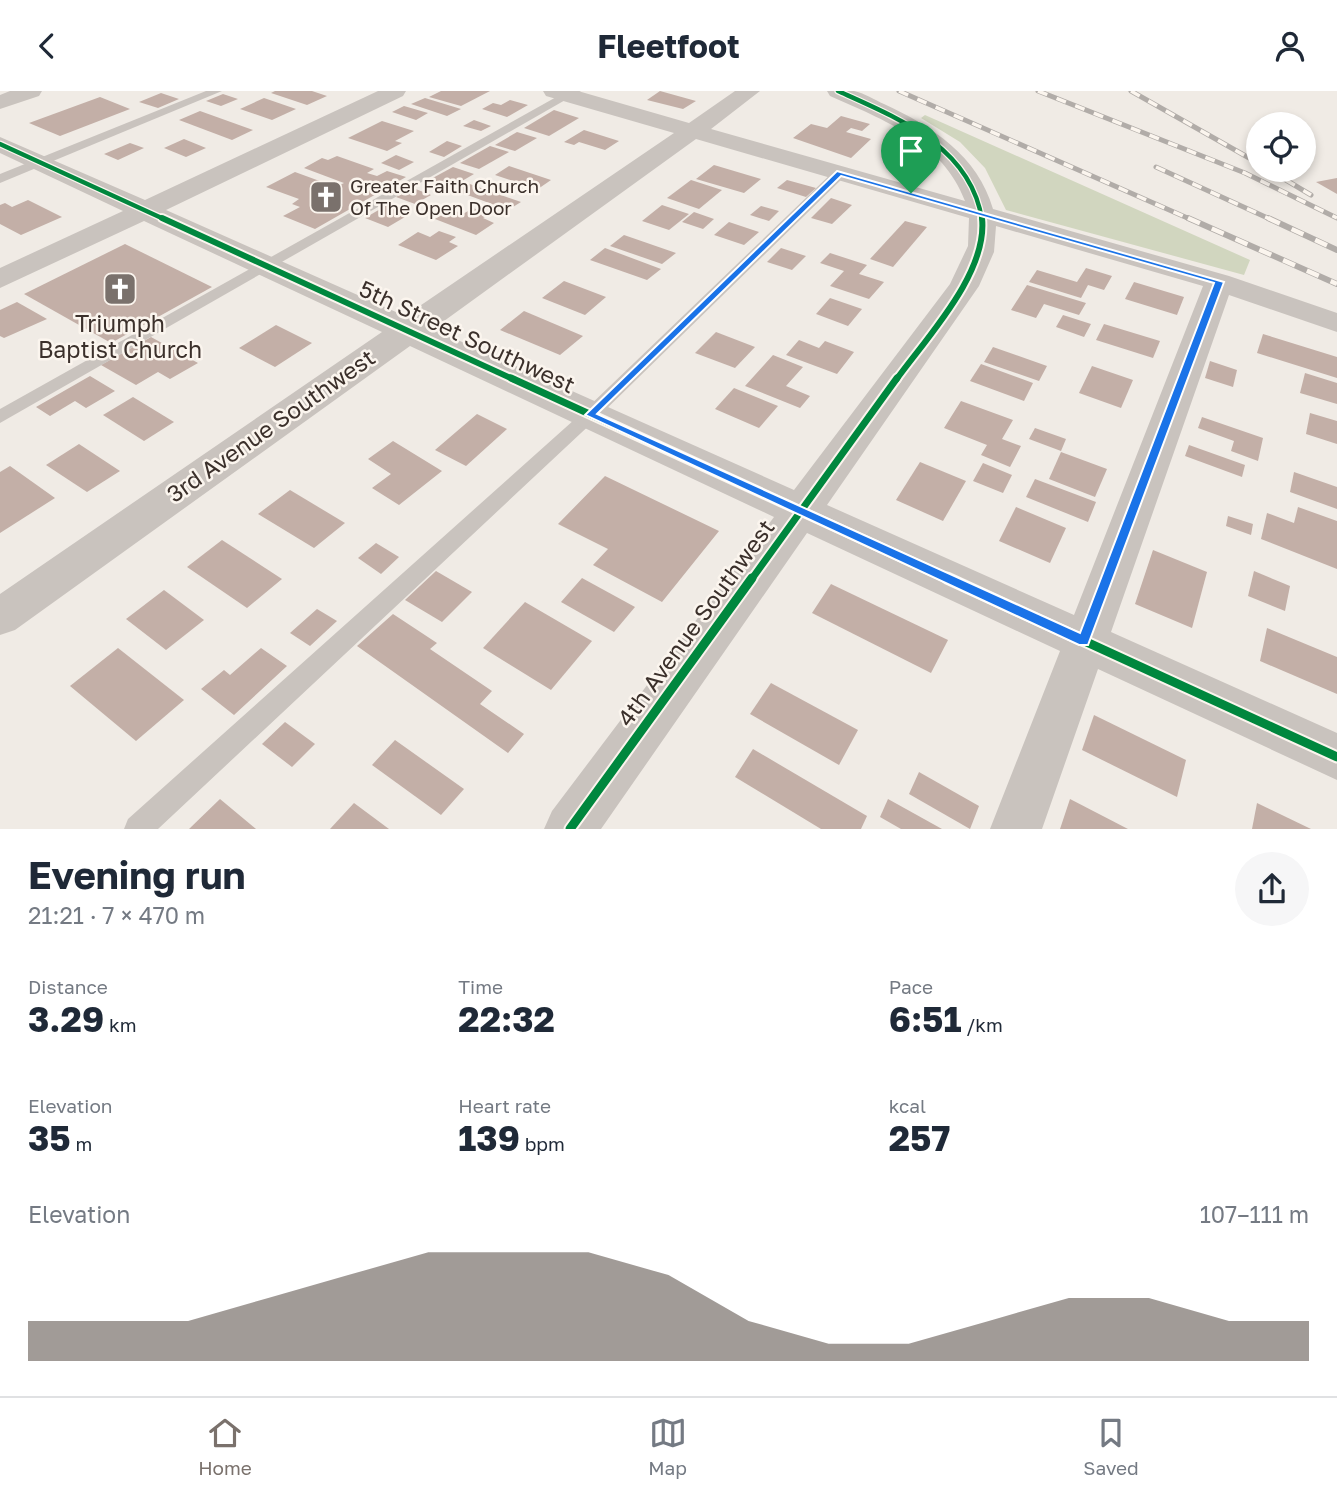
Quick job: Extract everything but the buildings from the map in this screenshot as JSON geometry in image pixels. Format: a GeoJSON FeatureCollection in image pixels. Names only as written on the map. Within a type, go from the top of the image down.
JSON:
{"type":"FeatureCollection","features":[{"type":"Feature","properties":{"kind":"street"},"geometry":{"type":"LineString","coordinates":[[0,102],[31,91]]}},
{"type":"Feature","properties":{"kind":"street"},"geometry":{"type":"LineString","coordinates":[[0,279],[396,91]]}},
{"type":"Feature","properties":{"kind":"street","name":"3rd Avenue Southwest"},"geometry":{"type":"LineString","coordinates":[[0,617],[749,91]]}},
{"type":"Feature","properties":{"kind":"street"},"geometry":{"type":"LineString","coordinates":[[838,91],[906,124],[944,148],[962,167],[978,200]]}},
{"type":"Feature","properties":{"kind":"street"},"geometry":{"type":"LineString","coordinates":[[565,92],[840,173],[978,200],[1337,323]]}},
{"type":"Feature","properties":{"kind":"street","name":"5th Street Southwest"},"geometry":{"type":"LineString","coordinates":[[0,144],[1337,757]]}},
{"type":"Feature","properties":{"kind":"street","name":"4th Avenue Southwest"},"geometry":{"type":"LineString","coordinates":[[570,829],[964,286],[981,250],[978,200]]}},
{"type":"Feature","properties":{"kind":"street"},"geometry":{"type":"LineString","coordinates":[[1016,829],[1219,282]]}},
{"type":"Feature","properties":{"kind":"lane"},"geometry":{"type":"LineString","coordinates":[[0,179],[216,91]]}},
{"type":"Feature","properties":{"kind":"lane"},"geometry":{"type":"LineString","coordinates":[[0,417],[565,92]]}},
{"type":"Feature","properties":{"kind":"lane"},"geometry":{"type":"LineString","coordinates":[[138,829],[590,415],[840,173]]}},
{"type":"Feature","properties":{"kind":"green space"},"geometry":{"type":"Polygon","coordinates":[[[925,115],[1250,260],[1244,275],[1006,210],[985,168],[960,142],[921,118],[925,115]]]}},
{"type":"Feature","properties":{"kind":"railway"},"geometry":{"type":"LineString","coordinates":[[899,91],[1192,220]]}},
{"type":"Feature","properties":{"kind":"railway"},"geometry":{"type":"LineString","coordinates":[[1038,91],[1245,173],[1337,218]]}},
{"type":"Feature","properties":{"kind":"railway"},"geometry":{"type":"LineString","coordinates":[[1131,91],[1246,156]]}},
{"type":"Feature","properties":{"kind":"railway"},"geometry":{"type":"LineString","coordinates":[[1156,167],[1272,220]]}},
{"type":"Feature","properties":{"kind":"railway"},"geometry":{"type":"LineString","coordinates":[[1289,182],[1311,195]]}},
{"type":"Feature","properties":{"kind":"railway"},"geometry":{"type":"LineString","coordinates":[[1188,218],[1337,284]]}},
{"type":"Feature","properties":{"kind":"railway"},"geometry":{"type":"LineString","coordinates":[[1268,218],[1337,250]]}},
{"type":"Feature","properties":{"kind":"cycle path"},"geometry":{"type":"LineString","coordinates":[[570,829],[964,286],[980,252],[983,241],[982,215],[970,182],[957,163],[922,133],[838,91]]}},
{"type":"Feature","properties":{"kind":"cycle path"},"geometry":{"type":"LineString","coordinates":[[0,144],[1337,757]]}},
{"type":"Feature","properties":{"kind":"place","name":"Greater Faith Church Of The Open Door"},"geometry":{"type":"Point","coordinates":[326,197]}},
{"type":"Feature","properties":{"kind":"place","name":"Triumph Baptist Church"},"geometry":{"type":"Point","coordinates":[120,289]}},
{"type":"Feature","properties":{"kind":"route"},"geometry":{"type":"LineString","coordinates":[[840,173],[911,193],[1219,282],[1084,641],[590,415],[840,173]]}}]}
